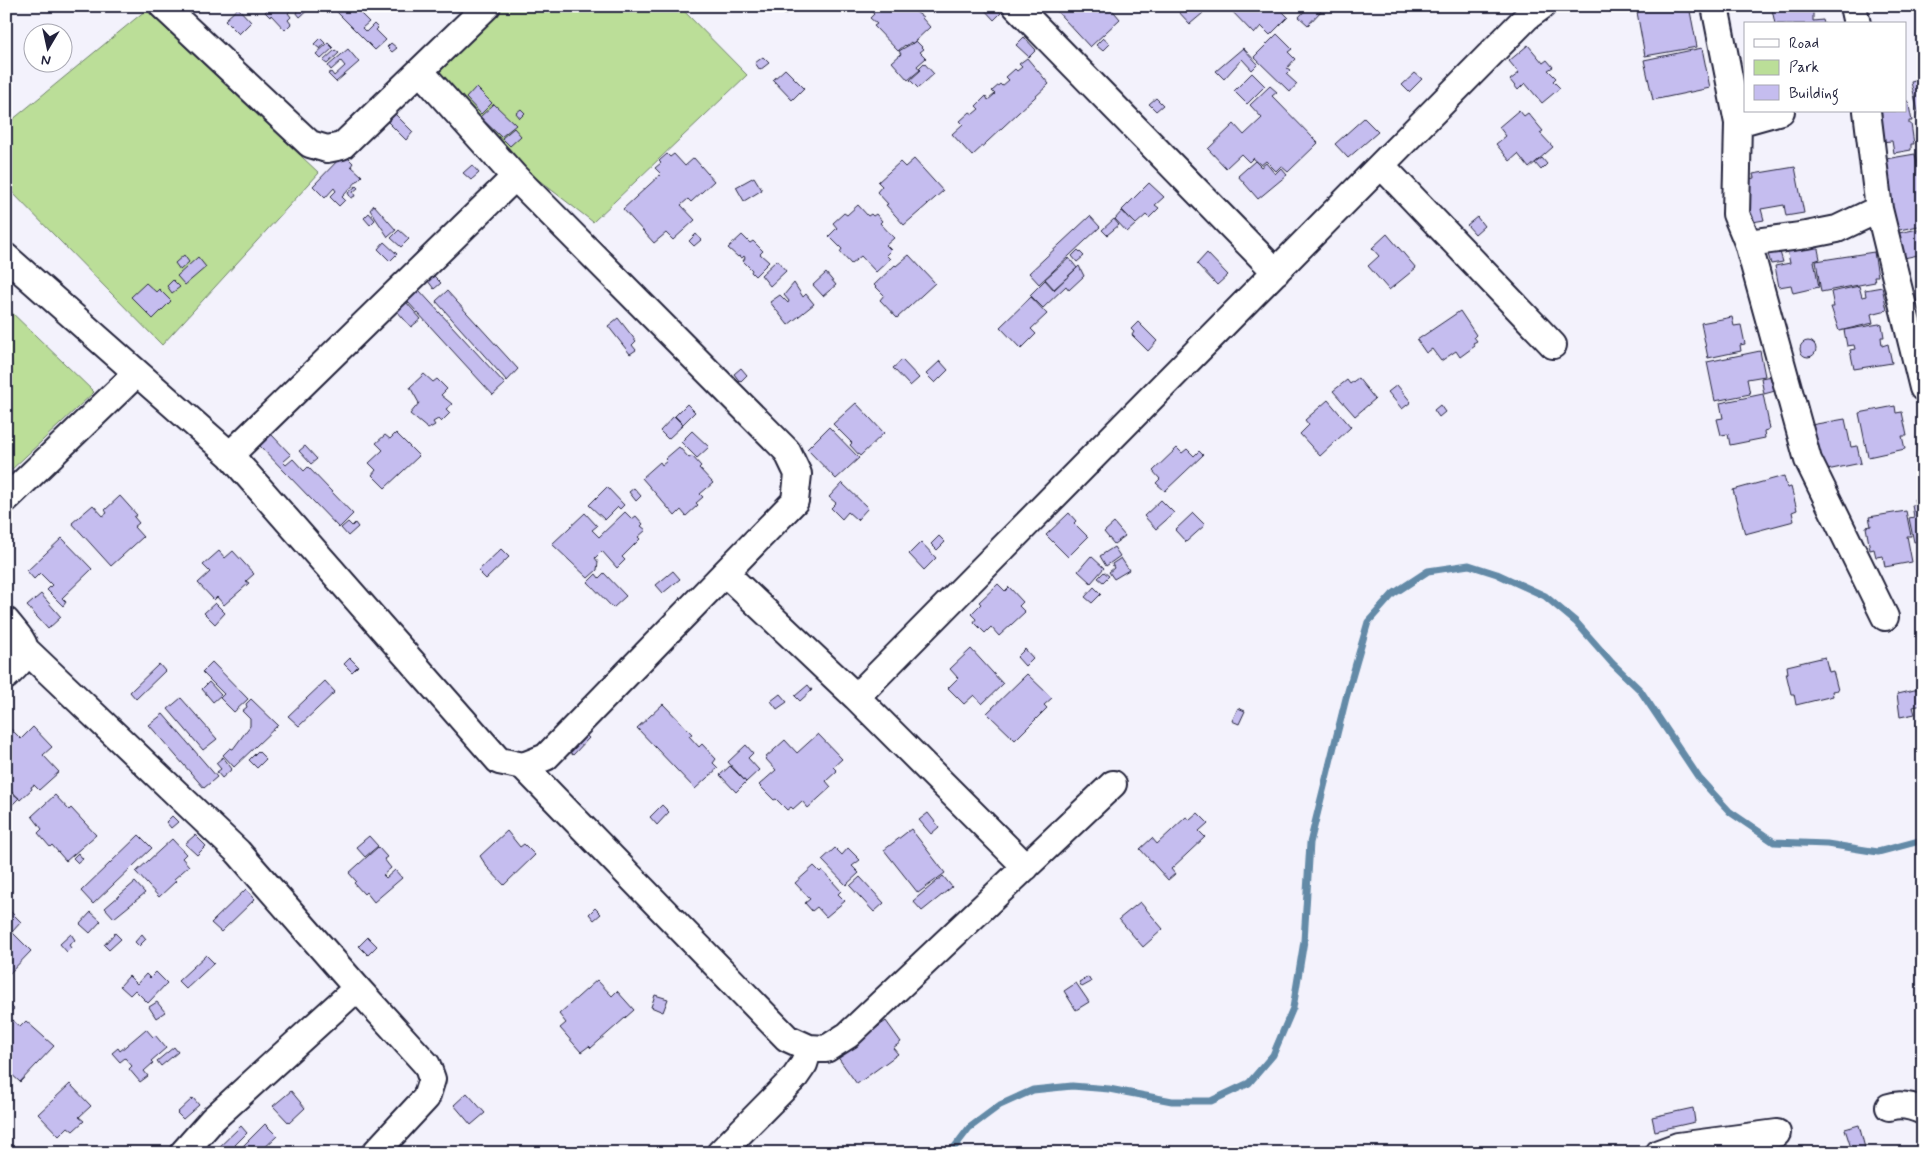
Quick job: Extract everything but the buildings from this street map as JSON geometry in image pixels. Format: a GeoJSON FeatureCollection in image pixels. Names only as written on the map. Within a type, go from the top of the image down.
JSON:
{"type":"FeatureCollection","features":[{"type":"Feature","properties":{"kind":"street"},"geometry":{"type":"LineString","coordinates":[[163,6],[310,144],[326,149],[342,146],[486,6]]}},
{"type":"Feature","properties":{"kind":"street"},"geometry":{"type":"LineString","coordinates":[[1016,6],[1276,272]]}},
{"type":"Feature","properties":{"kind":"street"},"geometry":{"type":"LineString","coordinates":[[1715,6],[1738,123],[1736,214],[1748,243],[1808,460],[1885,617]]}},
{"type":"Feature","properties":{"kind":"street"},"geometry":{"type":"LineString","coordinates":[[1854,6],[1857,22]]}},
{"type":"Feature","properties":{"kind":"street"},"geometry":{"type":"LineString","coordinates":[[856,697],[1381,165],[1529,10]]}},
{"type":"Feature","properties":{"kind":"street"},"geometry":{"type":"LineString","coordinates":[[6,257],[230,455],[499,761],[523,766],[546,757],[794,501],[798,474],[787,452],[515,177],[420,71]]}},
{"type":"Feature","properties":{"kind":"street"},"geometry":{"type":"LineString","coordinates":[[1738,123],[1777,112]]}},
{"type":"Feature","properties":{"kind":"street"},"geometry":{"type":"LineString","coordinates":[[1867,112],[1878,208],[1923,388]]}},
{"type":"Feature","properties":{"kind":"street"},"geometry":{"type":"LineString","coordinates":[[1381,165],[1553,345]]}},
{"type":"Feature","properties":{"kind":"street"},"geometry":{"type":"LineString","coordinates":[[230,455],[515,177]]}},
{"type":"Feature","properties":{"kind":"street"},"geometry":{"type":"LineString","coordinates":[[1748,243],[1836,229],[1878,208]]}},
{"type":"Feature","properties":{"kind":"street"},"geometry":{"type":"LineString","coordinates":[[6,499],[137,373]]}},
{"type":"Feature","properties":{"kind":"street"},"geometry":{"type":"LineString","coordinates":[[725,573],[856,697],[1026,867]]}},
{"type":"Feature","properties":{"kind":"street"},"geometry":{"type":"LineString","coordinates":[[6,621],[23,642],[26,650],[238,852],[427,1065],[432,1079],[426,1098],[374,1153]]}},
{"type":"Feature","properties":{"kind":"street"},"geometry":{"type":"LineString","coordinates":[[6,676],[22,661],[26,650]]}},
{"type":"Feature","properties":{"kind":"street"},"geometry":{"type":"LineString","coordinates":[[523,766],[787,1038],[809,1048],[826,1049],[848,1035],[1113,784]]}},
{"type":"Feature","properties":{"kind":"street"},"geometry":{"type":"LineString","coordinates":[[183,1153],[213,1120],[357,988]]}},
{"type":"Feature","properties":{"kind":"street"},"geometry":{"type":"LineString","coordinates":[[720,1153],[795,1077],[804,1064],[809,1048]]}},
{"type":"Feature","properties":{"kind":"street"},"geometry":{"type":"LineString","coordinates":[[1889,1107],[1896,1104],[1914,1107],[1923,1111]]}},
{"type":"Feature","properties":{"kind":"street"},"geometry":{"type":"LineString","coordinates":[[1659,1153],[1678,1146],[1777,1133]]}},
{"type":"Feature","properties":{"kind":"green space"},"geometry":{"type":"Polygon","coordinates":[[[501,6],[679,6],[747,75],[593,222],[505,154],[433,70],[501,6]]]}},
{"type":"Feature","properties":{"kind":"green space"},"geometry":{"type":"Polygon","coordinates":[[[146,10],[319,173],[162,345],[6,186],[6,125],[146,10]]]}},
{"type":"Feature","properties":{"kind":"green space"},"geometry":{"type":"Polygon","coordinates":[[[6,307],[94,392],[9,472],[6,469],[6,307]]]}},
{"type":"Feature","properties":{"kind":"waterway"},"geometry":{"type":"LineString","coordinates":[[950,1153],[969,1128],[1000,1105],[1033,1090],[1072,1086],[1109,1089],[1172,1101],[1211,1101],[1249,1083],[1273,1055],[1293,1008],[1304,941],[1310,843],[1346,698],[1368,622],[1393,594],[1428,571],[1469,565],[1497,574],[1545,596],[1576,622],[1612,663],[1640,690],[1699,778],[1730,812],[1774,842],[1827,844],[1878,852],[1923,840]]}}]}
